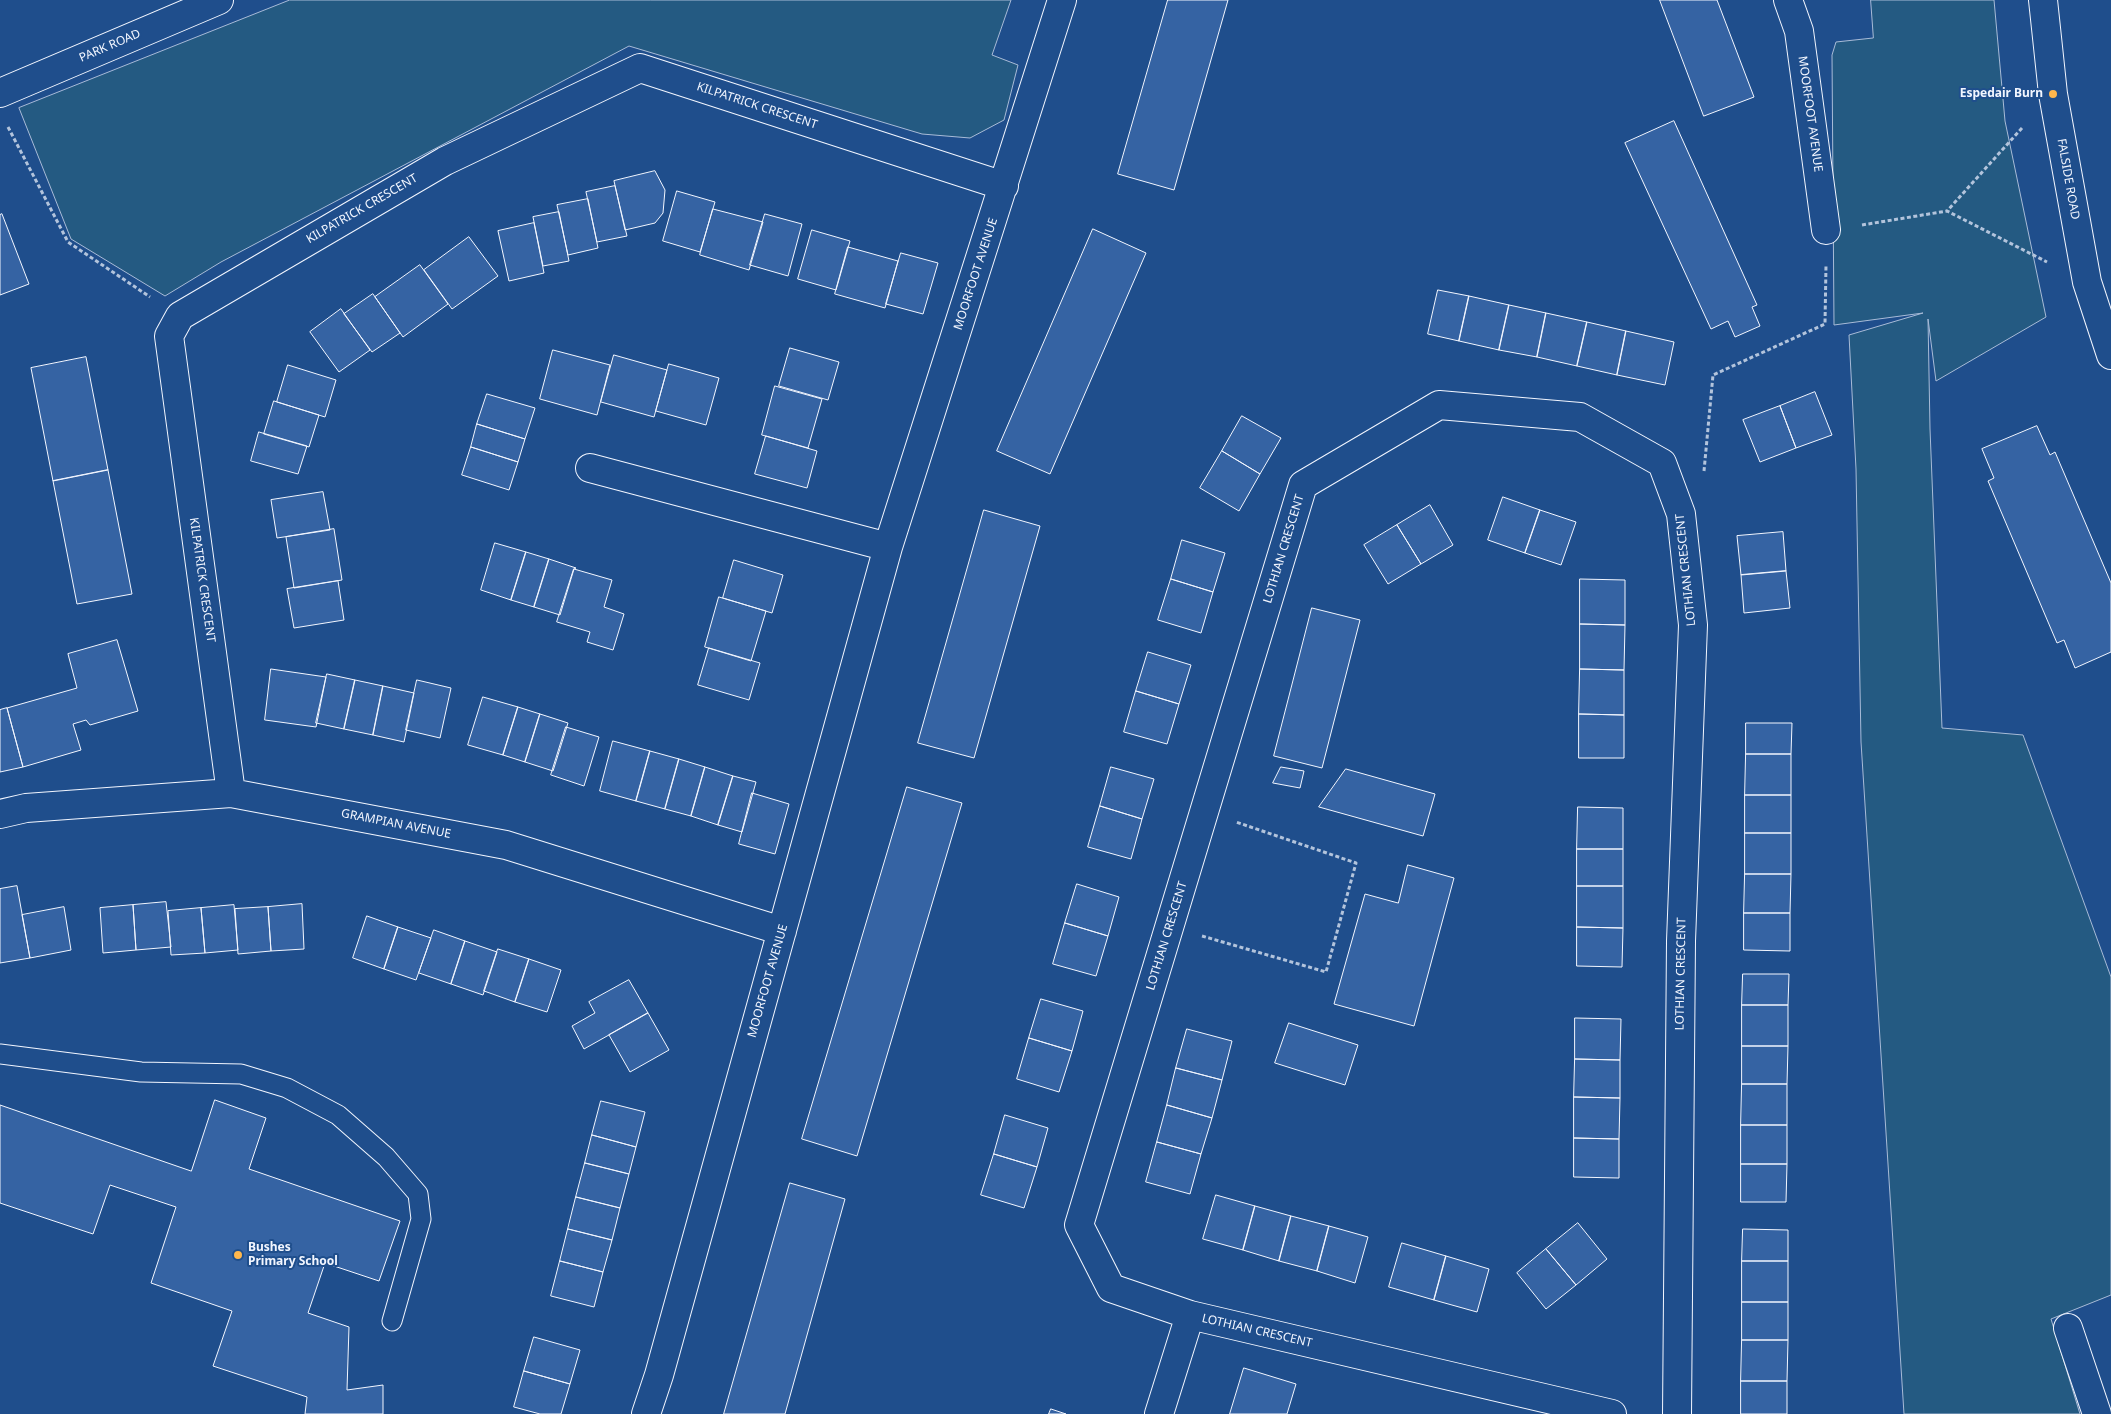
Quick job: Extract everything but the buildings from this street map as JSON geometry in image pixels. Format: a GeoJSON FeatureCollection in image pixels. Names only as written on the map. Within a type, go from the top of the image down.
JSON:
{"type":"FeatureCollection","features":[{"type":"Feature","properties":{"kind":"street","name":"PARK ROAD"},"geometry":{"type":"LineString","coordinates":[[0,93],[219,0]]}},
{"type":"Feature","properties":{"kind":"street","name":"MOORFOOT AVENUE"},"geometry":{"type":"LineString","coordinates":[[646,1414],[659,1375],[888,547],[1062,0]]}},
{"type":"Feature","properties":{"kind":"street","name":"MOORFOOT AVENUE"},"geometry":{"type":"LineString","coordinates":[[1788,0],[1799,31],[1826,230]]}},
{"type":"Feature","properties":{"kind":"street","name":"FALSIDE ROAD"},"geometry":{"type":"LineString","coordinates":[[2043,0],[2053,94],[2087,282],[2111,355]]}},
{"type":"Feature","properties":{"kind":"street","name":"KILPATRICK CRESCENT"},"geometry":{"type":"LineString","coordinates":[[231,793],[169,336],[180,316],[445,160],[640,68],[1004,186]]}},
{"type":"Feature","properties":{"kind":"street","name":"LOTHIAN CRESCENT"},"geometry":{"type":"LineString","coordinates":[[1612,1414],[1190,1315],[1111,1288],[1079,1224],[1303,485],[1439,405],[1580,417],[1662,463],[1681,514],[1693,625],[1681,940],[1677,1414]]}},
{"type":"Feature","properties":{"kind":"street"},"geometry":{"type":"LineString","coordinates":[[590,468],[888,547]]}},
{"type":"Feature","properties":{"kind":"street","name":"GRAMPIAN AVENUE"},"geometry":{"type":"LineString","coordinates":[[0,814],[26,808],[231,793],[506,845],[782,930]]}},
{"type":"Feature","properties":{"kind":"street"},"geometry":{"type":"LineString","coordinates":[[1159,1414],[1190,1315]]}},
{"type":"Feature","properties":{"kind":"street"},"geometry":{"type":"LineString","coordinates":[[2068,1328],[2097,1414]]}},
{"type":"Feature","properties":{"kind":"lane"},"geometry":{"type":"LineString","coordinates":[[0,1054],[6,1057],[141,1072],[241,1074],[287,1088],[338,1115],[386,1157],[418,1194],[422,1219],[392,1321]]}},
{"type":"Feature","properties":{"kind":"path"},"geometry":{"type":"LineString","coordinates":[[1947,211],[2053,94]]}},
{"type":"Feature","properties":{"kind":"path"},"geometry":{"type":"LineString","coordinates":[[4,121],[68,242],[180,316]]}},
{"type":"Feature","properties":{"kind":"path"},"geometry":{"type":"LineString","coordinates":[[1681,514],[1702,494],[1713,375],[1825,324],[1826,230],[1947,211],[2087,282]]}},
{"type":"Feature","properties":{"kind":"path"},"geometry":{"type":"LineString","coordinates":[[1170,928],[1326,972],[1356,863],[1205,812]]}},
{"type":"Feature","properties":{"kind":"shaded area"},"geometry":{"type":"Polygon","coordinates":[[[290,0],[1011,0],[992,55],[1018,65],[1004,120],[970,138],[922,134],[629,46],[221,262],[165,296],[71,239],[19,108],[290,0]]]}},
{"type":"Feature","properties":{"kind":"shaded area"},"geometry":{"type":"Polygon","coordinates":[[[1871,0],[1994,0],[2005,121],[2046,317],[1936,381],[1928,319],[1930,429],[1942,728],[2023,735],[2111,977],[2111,1295],[2051,1319],[2080,1414],[1904,1414],[1861,742],[1856,469],[1849,335],[1923,313],[1834,325],[1832,55],[1836,42],[1873,38],[1871,0]]]}},
{"type":"Feature","properties":{"kind":"place","name":"Espedair Burn"},"geometry":{"type":"Point","coordinates":[2053,94]}},
{"type":"Feature","properties":{"kind":"place","name":"Bushes Primary School"},"geometry":{"type":"Point","coordinates":[238,1255]}}]}
